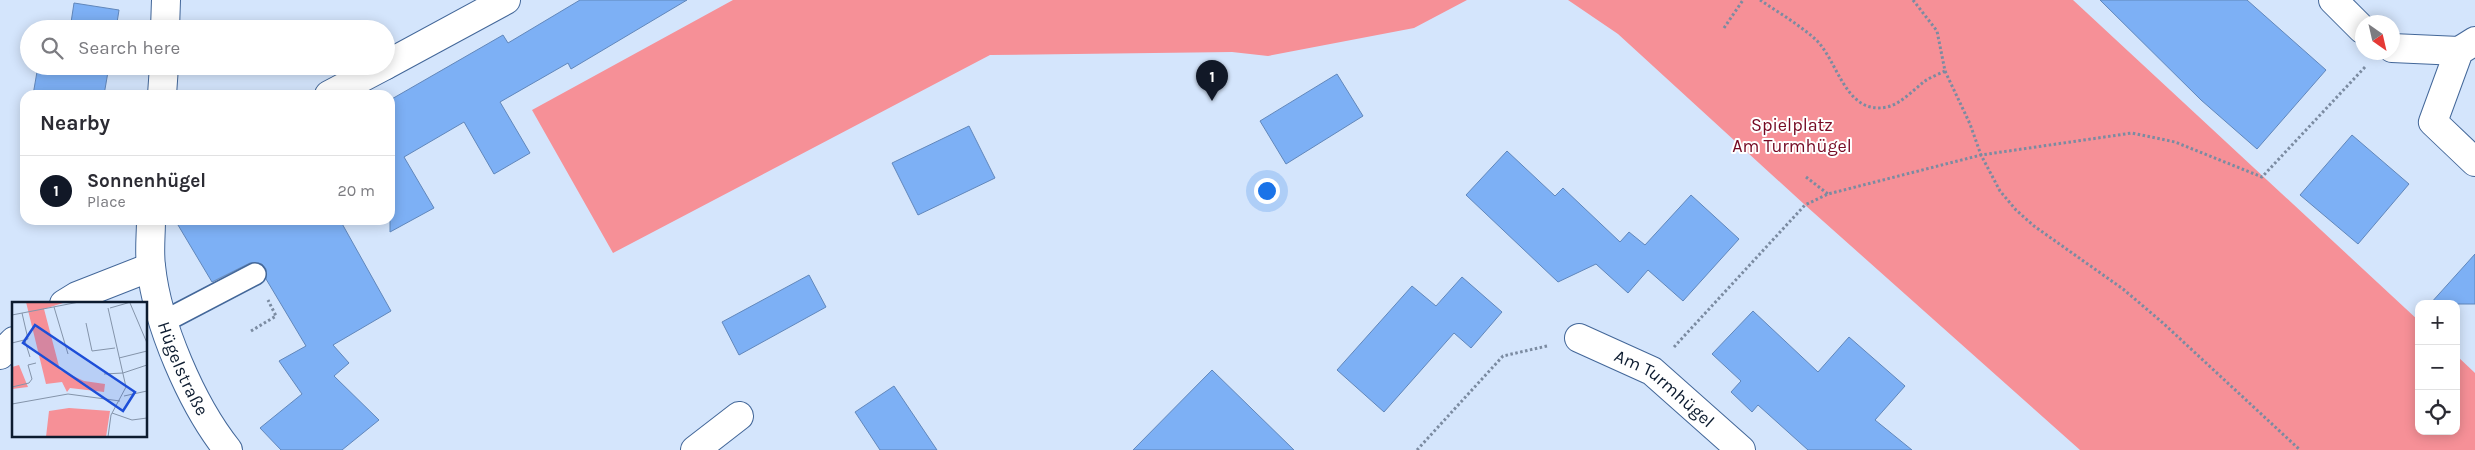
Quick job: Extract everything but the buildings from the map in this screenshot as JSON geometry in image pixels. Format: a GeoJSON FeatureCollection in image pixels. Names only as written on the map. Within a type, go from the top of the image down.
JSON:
{"type":"FeatureCollection","features":[{"type":"Feature","properties":{"kind":"street"},"geometry":{"type":"LineString","coordinates":[[165,20],[166,0]]}},
{"type":"Feature","properties":{"kind":"street"},"geometry":{"type":"LineString","coordinates":[[395,61],[506,0]]}},
{"type":"Feature","properties":{"kind":"street"},"geometry":{"type":"LineString","coordinates":[[2333,0],[2355,22]]}},
{"type":"Feature","properties":{"kind":"street"},"geometry":{"type":"LineString","coordinates":[[2400,52],[2467,46],[2433,122],[2475,162]]}},
{"type":"Feature","properties":{"kind":"street"},"geometry":{"type":"LineString","coordinates":[[162,90],[163,75]]}},
{"type":"Feature","properties":{"kind":"street"},"geometry":{"type":"LineString","coordinates":[[339,90],[368,75]]}},
{"type":"Feature","properties":{"kind":"street","name":"Hügelstraße"},"geometry":{"type":"LineString","coordinates":[[152,225],[151,267],[164,321],[175,352],[203,414],[228,450]]}},
{"type":"Feature","properties":{"kind":"street"},"geometry":{"type":"LineString","coordinates":[[67,302],[76,296],[151,267]]}},
{"type":"Feature","properties":{"kind":"street","name":"Am Turmhügel"},"geometry":{"type":"LineString","coordinates":[[1579,338],[1652,372],[1741,450]]}},
{"type":"Feature","properties":{"kind":"street"},"geometry":{"type":"LineString","coordinates":[[0,355],[12,343]]}},
{"type":"Feature","properties":{"kind":"street"},"geometry":{"type":"LineString","coordinates":[[695,450],[738,416]]}},
{"type":"Feature","properties":{"kind":"lane"},"geometry":{"type":"LineString","coordinates":[[164,321],[255,274]]}},
{"type":"Feature","properties":{"kind":"path"},"geometry":{"type":"LineString","coordinates":[[1724,28],[1743,0]]}},
{"type":"Feature","properties":{"kind":"path"},"geometry":{"type":"LineString","coordinates":[[1760,0],[1815,39],[1828,57],[1841,82],[1852,95],[1865,104],[1878,108],[1889,107],[1927,80],[1945,71]]}},
{"type":"Feature","properties":{"kind":"path"},"geometry":{"type":"LineString","coordinates":[[1913,0],[1937,31],[1945,71],[1970,124],[1980,155],[2000,191],[2016,210],[2034,226],[2123,289],[2163,323],[2300,450]]}},
{"type":"Feature","properties":{"kind":"path"},"geometry":{"type":"LineString","coordinates":[[1652,372],[1805,205],[1828,194],[1980,155],[2132,133],[2175,142],[2262,177],[2376,60]]}},
{"type":"Feature","properties":{"kind":"path"},"geometry":{"type":"LineString","coordinates":[[1806,177],[1828,194]]}},
{"type":"Feature","properties":{"kind":"path"},"geometry":{"type":"LineString","coordinates":[[251,331],[276,316],[255,274]]}},
{"type":"Feature","properties":{"kind":"path"},"geometry":{"type":"LineString","coordinates":[[1417,450],[1504,356],[1579,338]]}},
{"type":"Feature","properties":{"kind":"green space"},"geometry":{"type":"Polygon","coordinates":[[[733,0],[1467,0],[1414,28],[1268,56],[1232,52],[990,55],[613,253],[532,110],[733,0]]]}},
{"type":"Feature","properties":{"kind":"green space","name":"Spielplatz Am Turmhügel"},"geometry":{"type":"Polygon","coordinates":[[[1568,0],[2073,0],[2415,317],[2415,435],[2460,435],[2460,359],[2475,373],[2475,450],[2080,450],[1805,205],[1618,34],[1568,0]]]}},
{"type":"Feature","properties":{"kind":"place","name":"Sonnenhügel"},"geometry":{"type":"Point","coordinates":[1212,101]}}]}
